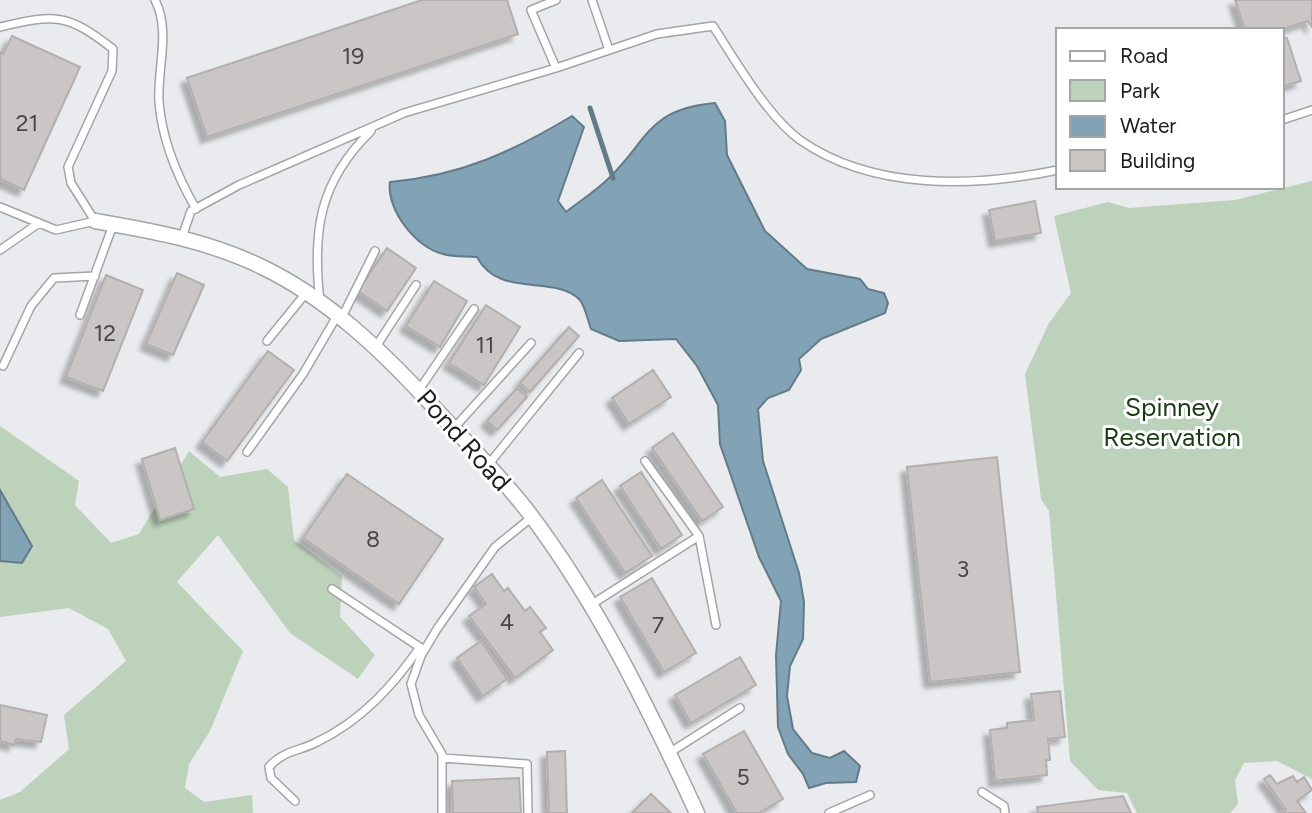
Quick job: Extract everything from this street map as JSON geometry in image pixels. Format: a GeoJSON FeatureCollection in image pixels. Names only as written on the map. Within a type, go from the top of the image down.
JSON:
{"type":"FeatureCollection","features":[{"type":"Feature","properties":{"kind":"street","name":"Pond Road"},"geometry":{"type":"LineString","coordinates":[[95,221],[182,237],[262,267],[320,303],[375,348],[488,466],[531,517],[589,606],[669,753],[697,813]]}},
{"type":"Feature","properties":{"kind":"lane"},"geometry":{"type":"LineString","coordinates":[[155,0],[163,32],[159,101],[178,177],[195,209]]}},
{"type":"Feature","properties":{"kind":"lane"},"geometry":{"type":"LineString","coordinates":[[556,0],[531,10],[556,68]]}},
{"type":"Feature","properties":{"kind":"lane"},"geometry":{"type":"LineString","coordinates":[[592,0],[609,50]]}},
{"type":"Feature","properties":{"kind":"lane"},"geometry":{"type":"LineString","coordinates":[[0,27],[46,16],[91,32],[113,49],[112,71],[68,167],[71,183],[95,221],[55,230],[0,207]]}},
{"type":"Feature","properties":{"kind":"lane"},"geometry":{"type":"LineString","coordinates":[[182,237],[191,211],[239,185],[404,113],[556,68],[657,34],[713,26],[763,100],[799,139],[858,170],[953,182],[1024,177],[1056,170]]}},
{"type":"Feature","properties":{"kind":"lane"},"geometry":{"type":"LineString","coordinates":[[1284,120],[1312,110]]}},
{"type":"Feature","properties":{"kind":"lane"},"geometry":{"type":"LineString","coordinates":[[320,303],[317,275],[318,229],[327,190],[347,155],[377,126]]}},
{"type":"Feature","properties":{"kind":"lane"},"geometry":{"type":"LineString","coordinates":[[0,250],[39,223]]}},
{"type":"Feature","properties":{"kind":"lane"},"geometry":{"type":"LineString","coordinates":[[80,315],[113,224]]}},
{"type":"Feature","properties":{"kind":"lane"},"geometry":{"type":"LineString","coordinates":[[247,452],[303,373],[338,318],[375,251]]}},
{"type":"Feature","properties":{"kind":"lane"},"geometry":{"type":"LineString","coordinates":[[3,366],[31,306],[54,278],[94,276]]}},
{"type":"Feature","properties":{"kind":"lane"},"geometry":{"type":"LineString","coordinates":[[375,348],[416,285]]}},
{"type":"Feature","properties":{"kind":"lane"},"geometry":{"type":"LineString","coordinates":[[267,341],[306,293]]}},
{"type":"Feature","properties":{"kind":"lane"},"geometry":{"type":"LineString","coordinates":[[418,391],[474,309]]}},
{"type":"Feature","properties":{"kind":"lane"},"geometry":{"type":"LineString","coordinates":[[453,429],[531,343]]}},
{"type":"Feature","properties":{"kind":"lane"},"geometry":{"type":"LineString","coordinates":[[488,466],[579,353]]}},
{"type":"Feature","properties":{"kind":"lane"},"geometry":{"type":"LineString","coordinates":[[645,461],[699,536],[716,625]]}},
{"type":"Feature","properties":{"kind":"lane"},"geometry":{"type":"LineString","coordinates":[[295,801],[271,778],[269,767],[288,752],[316,743],[352,721],[394,684],[495,547],[531,517]]}},
{"type":"Feature","properties":{"kind":"lane"},"geometry":{"type":"LineString","coordinates":[[589,606],[699,536]]}},
{"type":"Feature","properties":{"kind":"lane"},"geometry":{"type":"LineString","coordinates":[[332,589],[422,648]]}},
{"type":"Feature","properties":{"kind":"lane"},"geometry":{"type":"LineString","coordinates":[[422,648],[411,684],[419,715],[442,758],[442,813]]}},
{"type":"Feature","properties":{"kind":"lane"},"geometry":{"type":"LineString","coordinates":[[669,753],[740,708]]}},
{"type":"Feature","properties":{"kind":"lane"},"geometry":{"type":"LineString","coordinates":[[442,758],[527,764],[528,813]]}},
{"type":"Feature","properties":{"kind":"lane"},"geometry":{"type":"LineString","coordinates":[[982,792],[1004,806],[1005,813]]}},
{"type":"Feature","properties":{"kind":"lane"},"geometry":{"type":"LineString","coordinates":[[829,813],[870,795]]}},
{"type":"Feature","properties":{"kind":"green space","name":"Spinney Reservation"},"geometry":{"type":"Polygon","coordinates":[[[1312,181],[1312,779],[1277,761],[1244,763],[1235,780],[1238,804],[1230,813],[1137,813],[1127,793],[1098,790],[1070,761],[1049,511],[1041,499],[1025,374],[1049,323],[1071,293],[1054,216],[1108,202],[1129,208],[1235,200],[1312,181]]]}},
{"type":"Feature","properties":{"kind":"green space"},"geometry":{"type":"Polygon","coordinates":[[[0,426],[79,481],[75,505],[111,543],[139,534],[189,451],[220,477],[267,469],[288,487],[294,540],[342,576],[340,617],[375,655],[358,679],[290,633],[218,535],[177,582],[243,651],[210,731],[189,764],[185,788],[204,802],[252,795],[253,813],[0,813],[0,800],[20,792],[69,749],[64,715],[126,661],[108,629],[69,608],[0,617],[0,426]]]}},
{"type":"Feature","properties":{"kind":"water"},"geometry":{"type":"Polygon","coordinates":[[[715,103],[725,121],[727,155],[765,231],[807,269],[860,279],[868,289],[884,293],[888,303],[885,313],[821,339],[799,359],[801,370],[789,390],[768,398],[758,409],[763,461],[799,573],[804,602],[803,639],[790,666],[787,696],[793,729],[812,753],[830,758],[844,751],[860,766],[856,782],[826,783],[809,788],[803,774],[788,754],[778,727],[776,655],[781,601],[759,557],[720,444],[718,405],[697,366],[676,339],[619,341],[591,329],[581,302],[568,292],[499,278],[487,270],[477,257],[451,256],[433,250],[413,236],[405,226],[390,193],[390,182],[463,168],[528,141],[572,116],[584,127],[558,201],[566,212],[609,178],[663,119],[693,106],[715,103]]]}},
{"type":"Feature","properties":{"kind":"water"},"geometry":{"type":"Polygon","coordinates":[[[0,490],[32,546],[22,563],[0,561],[0,490]]]}},
{"type":"Feature","properties":{"kind":"building"},"geometry":{"type":"Polygon","coordinates":[[[422,0],[507,0],[518,34],[207,137],[187,78],[422,0]]]}},
{"type":"Feature","properties":{"kind":"building"},"geometry":{"type":"Polygon","coordinates":[[[1235,0],[1312,0],[1312,27],[1308,21],[1284,29],[1244,28],[1235,0]]]}},
{"type":"Feature","properties":{"kind":"building"},"geometry":{"type":"Polygon","coordinates":[[[12,36],[80,67],[24,190],[0,179],[0,52],[3,54],[12,36]]]}},
{"type":"Feature","properties":{"kind":"building"},"geometry":{"type":"Polygon","coordinates":[[[1287,38],[1301,81],[1284,86],[1284,39],[1287,38]]]}},
{"type":"Feature","properties":{"kind":"building"},"geometry":{"type":"Polygon","coordinates":[[[1035,201],[1041,233],[995,241],[989,210],[1035,201]]]}},
{"type":"Feature","properties":{"kind":"building"},"geometry":{"type":"Polygon","coordinates":[[[387,248],[416,268],[387,311],[358,291],[387,248]]]}},
{"type":"Feature","properties":{"kind":"building"},"geometry":{"type":"Polygon","coordinates":[[[177,273],[204,285],[173,355],[146,344],[177,273]]]}},
{"type":"Feature","properties":{"kind":"building"},"geometry":{"type":"Polygon","coordinates":[[[106,275],[143,290],[103,391],[66,377],[106,275]]]}},
{"type":"Feature","properties":{"kind":"building"},"geometry":{"type":"Polygon","coordinates":[[[434,281],[467,301],[440,347],[406,326],[434,281]]]}},
{"type":"Feature","properties":{"kind":"building"},"geometry":{"type":"Polygon","coordinates":[[[486,305],[520,327],[484,385],[449,363],[486,305]]]}},
{"type":"Feature","properties":{"kind":"building"},"geometry":{"type":"Polygon","coordinates":[[[569,327],[579,336],[530,392],[520,383],[569,327]]]}},
{"type":"Feature","properties":{"kind":"building"},"geometry":{"type":"Polygon","coordinates":[[[268,351],[294,370],[227,461],[202,442],[268,351]]]}},
{"type":"Feature","properties":{"kind":"building"},"geometry":{"type":"Polygon","coordinates":[[[653,370],[671,397],[629,424],[612,398],[653,370]]]}},
{"type":"Feature","properties":{"kind":"building"},"geometry":{"type":"Polygon","coordinates":[[[517,388],[527,397],[497,430],[487,421],[517,388]]]}},
{"type":"Feature","properties":{"kind":"building"},"geometry":{"type":"Polygon","coordinates":[[[673,433],[723,507],[702,521],[652,448],[673,433]]]}},
{"type":"Feature","properties":{"kind":"building"},"geometry":{"type":"Polygon","coordinates":[[[175,448],[194,509],[160,520],[142,459],[175,448]]]}},
{"type":"Feature","properties":{"kind":"building"},"geometry":{"type":"Polygon","coordinates":[[[997,457],[1020,672],[930,682],[907,467],[997,457]]]}},
{"type":"Feature","properties":{"kind":"building"},"geometry":{"type":"Polygon","coordinates":[[[641,472],[682,535],[661,549],[620,486],[641,472]]]}},
{"type":"Feature","properties":{"kind":"building"},"geometry":{"type":"Polygon","coordinates":[[[347,474],[443,539],[399,604],[303,538],[347,474]]]}},
{"type":"Feature","properties":{"kind":"building"},"geometry":{"type":"Polygon","coordinates":[[[602,480],[652,556],[625,573],[576,498],[602,480]]]}},
{"type":"Feature","properties":{"kind":"building"},"geometry":{"type":"Polygon","coordinates":[[[492,574],[504,591],[508,588],[525,611],[530,607],[546,628],[540,632],[553,650],[515,678],[469,616],[486,604],[474,587],[492,574]]]}},
{"type":"Feature","properties":{"kind":"building"},"geometry":{"type":"Polygon","coordinates":[[[652,578],[696,653],[664,672],[620,597],[652,578]]]}},
{"type":"Feature","properties":{"kind":"building"},"geometry":{"type":"Polygon","coordinates":[[[481,641],[507,679],[483,696],[457,658],[481,641]]]}},
{"type":"Feature","properties":{"kind":"building"},"geometry":{"type":"Polygon","coordinates":[[[740,657],[756,685],[691,723],[675,695],[740,657]]]}},
{"type":"Feature","properties":{"kind":"building"},"geometry":{"type":"Polygon","coordinates":[[[1060,691],[1065,737],[1048,739],[1050,760],[1046,760],[1047,775],[995,781],[990,730],[1007,728],[1007,723],[1034,720],[1031,694],[1060,691]]]}},
{"type":"Feature","properties":{"kind":"building"},"geometry":{"type":"Polygon","coordinates":[[[0,705],[47,715],[41,742],[16,739],[14,745],[0,741],[0,705]]]}},
{"type":"Feature","properties":{"kind":"building"},"geometry":{"type":"Polygon","coordinates":[[[744,731],[783,799],[759,813],[737,813],[703,754],[744,731]]]}},
{"type":"Feature","properties":{"kind":"building"},"geometry":{"type":"Polygon","coordinates":[[[565,751],[567,813],[549,813],[547,752],[565,751]]]}},
{"type":"Feature","properties":{"kind":"building"},"geometry":{"type":"Polygon","coordinates":[[[1270,775],[1277,784],[1293,776],[1297,782],[1304,777],[1312,790],[1297,801],[1306,813],[1281,813],[1286,810],[1264,779],[1270,775]]]}},
{"type":"Feature","properties":{"kind":"building"},"geometry":{"type":"Polygon","coordinates":[[[519,778],[521,813],[453,813],[452,781],[519,778]]]}},
{"type":"Feature","properties":{"kind":"building"},"geometry":{"type":"Polygon","coordinates":[[[651,794],[671,813],[632,813],[651,794]]]}},
{"type":"Feature","properties":{"kind":"building"},"geometry":{"type":"Polygon","coordinates":[[[1123,796],[1131,813],[1038,813],[1037,807],[1123,796]]]}},
{"type":"Feature","properties":{"kind":"waterway"},"geometry":{"type":"LineString","coordinates":[[590,108],[613,178]]}}]}
